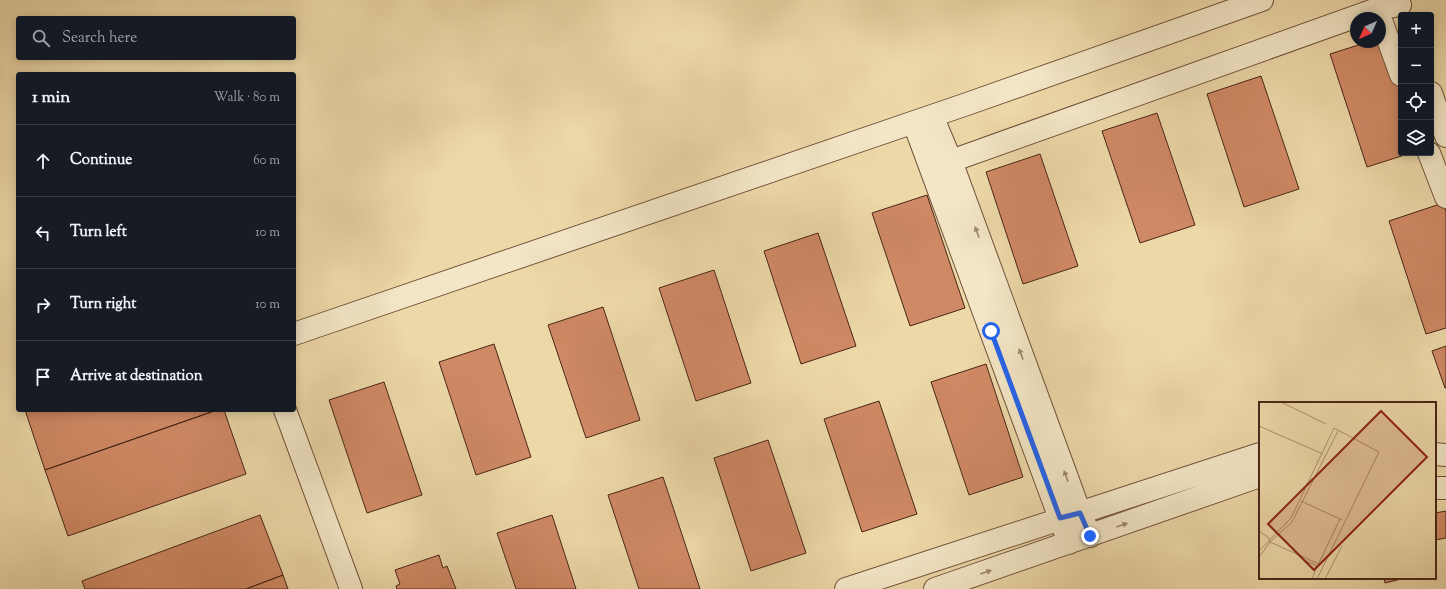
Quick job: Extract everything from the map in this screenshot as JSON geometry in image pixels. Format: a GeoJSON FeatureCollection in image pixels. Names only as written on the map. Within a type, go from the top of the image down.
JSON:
{"type":"FeatureCollection","features":[{"type":"Feature","properties":{"kind":"lane"},"geometry":{"type":"LineString","coordinates":[[296,333],[923,119],[1262,0]]}},
{"type":"Feature","properties":{"kind":"lane"},"geometry":{"type":"LineString","coordinates":[[950,161],[1393,6],[1398,49]]}},
{"type":"Feature","properties":{"kind":"lane"},"geometry":{"type":"LineString","coordinates":[[1434,102],[1446,136]]}},
{"type":"Feature","properties":{"kind":"lane"},"geometry":{"type":"LineString","coordinates":[[923,119],[950,161],[1000,327]]}},
{"type":"Feature","properties":{"kind":"lane"},"geometry":{"type":"LineString","coordinates":[[923,119],[1070,515],[1069,543]]}},
{"type":"Feature","properties":{"kind":"lane"},"geometry":{"type":"LineString","coordinates":[[1437,161],[1446,197]]}},
{"type":"Feature","properties":{"kind":"lane"},"geometry":{"type":"LineString","coordinates":[[286,412],[351,589]]}},
{"type":"Feature","properties":{"kind":"lane"},"geometry":{"type":"LineString","coordinates":[[846,589],[1259,454]]}},
{"type":"Feature","properties":{"kind":"lane"},"geometry":{"type":"LineString","coordinates":[[1436,454],[1446,455]]}},
{"type":"Feature","properties":{"kind":"lane"},"geometry":{"type":"LineString","coordinates":[[936,589],[1259,476]]}},
{"type":"Feature","properties":{"kind":"lane"},"geometry":{"type":"LineString","coordinates":[[1070,515],[1090,536]]}},
{"type":"Feature","properties":{"kind":"building"},"geometry":{"type":"Polygon","coordinates":[[[1386,40],[1398,77],[1398,156],[1402,156],[1367,167],[1330,54],[1350,48],[1386,48],[1386,40]]]}},
{"type":"Feature","properties":{"kind":"building"},"geometry":{"type":"Polygon","coordinates":[[[1261,76],[1299,189],[1244,207],[1207,94],[1261,76]]]}},
{"type":"Feature","properties":{"kind":"building"},"geometry":{"type":"Polygon","coordinates":[[[1157,113],[1195,225],[1140,243],[1102,131],[1157,113]]]}},
{"type":"Feature","properties":{"kind":"building"},"geometry":{"type":"Polygon","coordinates":[[[1040,154],[1078,266],[1023,284],[986,172],[1040,154]]]}},
{"type":"Feature","properties":{"kind":"building"},"geometry":{"type":"Polygon","coordinates":[[[927,195],[965,308],[910,326],[872,213],[927,195]]]}},
{"type":"Feature","properties":{"kind":"building"},"geometry":{"type":"Polygon","coordinates":[[[1443,203],[1446,212],[1446,328],[1426,334],[1389,221],[1443,203]]]}},
{"type":"Feature","properties":{"kind":"building"},"geometry":{"type":"Polygon","coordinates":[[[818,233],[856,346],[801,364],[764,251],[818,233]]]}},
{"type":"Feature","properties":{"kind":"building"},"geometry":{"type":"Polygon","coordinates":[[[714,270],[751,383],[696,401],[659,288],[714,270]]]}},
{"type":"Feature","properties":{"kind":"building"},"geometry":{"type":"Polygon","coordinates":[[[603,307],[640,420],[586,438],[548,325],[603,307]]]}},
{"type":"Feature","properties":{"kind":"building"},"geometry":{"type":"Polygon","coordinates":[[[494,344],[531,457],[476,475],[439,362],[494,344]]]}},
{"type":"Feature","properties":{"kind":"building"},"geometry":{"type":"Polygon","coordinates":[[[1446,346],[1446,388],[1445,388],[1432,351],[1446,346]]]}},
{"type":"Feature","properties":{"kind":"building"},"geometry":{"type":"Polygon","coordinates":[[[986,364],[1023,477],[969,495],[931,382],[986,364]]]}},
{"type":"Feature","properties":{"kind":"building"},"geometry":{"type":"Polygon","coordinates":[[[384,382],[422,495],[367,513],[329,400],[384,382]]]}},
{"type":"Feature","properties":{"kind":"building"},"geometry":{"type":"Polygon","coordinates":[[[879,401],[917,514],[862,532],[824,419],[879,401]]]}},
{"type":"Feature","properties":{"kind":"building"},"geometry":{"type":"Polygon","coordinates":[[[26,412],[211,412],[45,470],[26,412]]]}},
{"type":"Feature","properties":{"kind":"building"},"geometry":{"type":"Polygon","coordinates":[[[211,412],[225,412],[246,474],[68,536],[45,470],[211,412]]]}},
{"type":"Feature","properties":{"kind":"building"},"geometry":{"type":"Polygon","coordinates":[[[768,440],[806,553],[751,571],[714,458],[768,440]]]}},
{"type":"Feature","properties":{"kind":"building"},"geometry":{"type":"Polygon","coordinates":[[[663,477],[700,589],[639,589],[608,495],[663,477]]]}},
{"type":"Feature","properties":{"kind":"building"},"geometry":{"type":"Polygon","coordinates":[[[1446,511],[1446,538],[1436,540],[1436,513],[1446,511]]]}},
{"type":"Feature","properties":{"kind":"building"},"geometry":{"type":"Polygon","coordinates":[[[260,515],[283,575],[246,589],[85,589],[82,581],[260,515]]]}},
{"type":"Feature","properties":{"kind":"building"},"geometry":{"type":"Polygon","coordinates":[[[552,515],[576,589],[516,589],[497,533],[552,515]]]}},
{"type":"Feature","properties":{"kind":"building"},"geometry":{"type":"Polygon","coordinates":[[[439,555],[443,568],[447,566],[456,589],[397,589],[396,586],[400,584],[395,570],[439,555]]]}},
{"type":"Feature","properties":{"kind":"building"},"geometry":{"type":"Polygon","coordinates":[[[283,575],[288,589],[246,589],[283,575]]]}},
{"type":"Feature","properties":{"kind":"building"},"geometry":{"type":"Polygon","coordinates":[[[1384,579],[1401,579],[1385,583],[1384,579]]]}},
{"type":"Feature","properties":{"kind":"route"},"geometry":{"type":"LineString","coordinates":[[991,331],[1060,518],[1080,513],[1090,536]]}}]}
